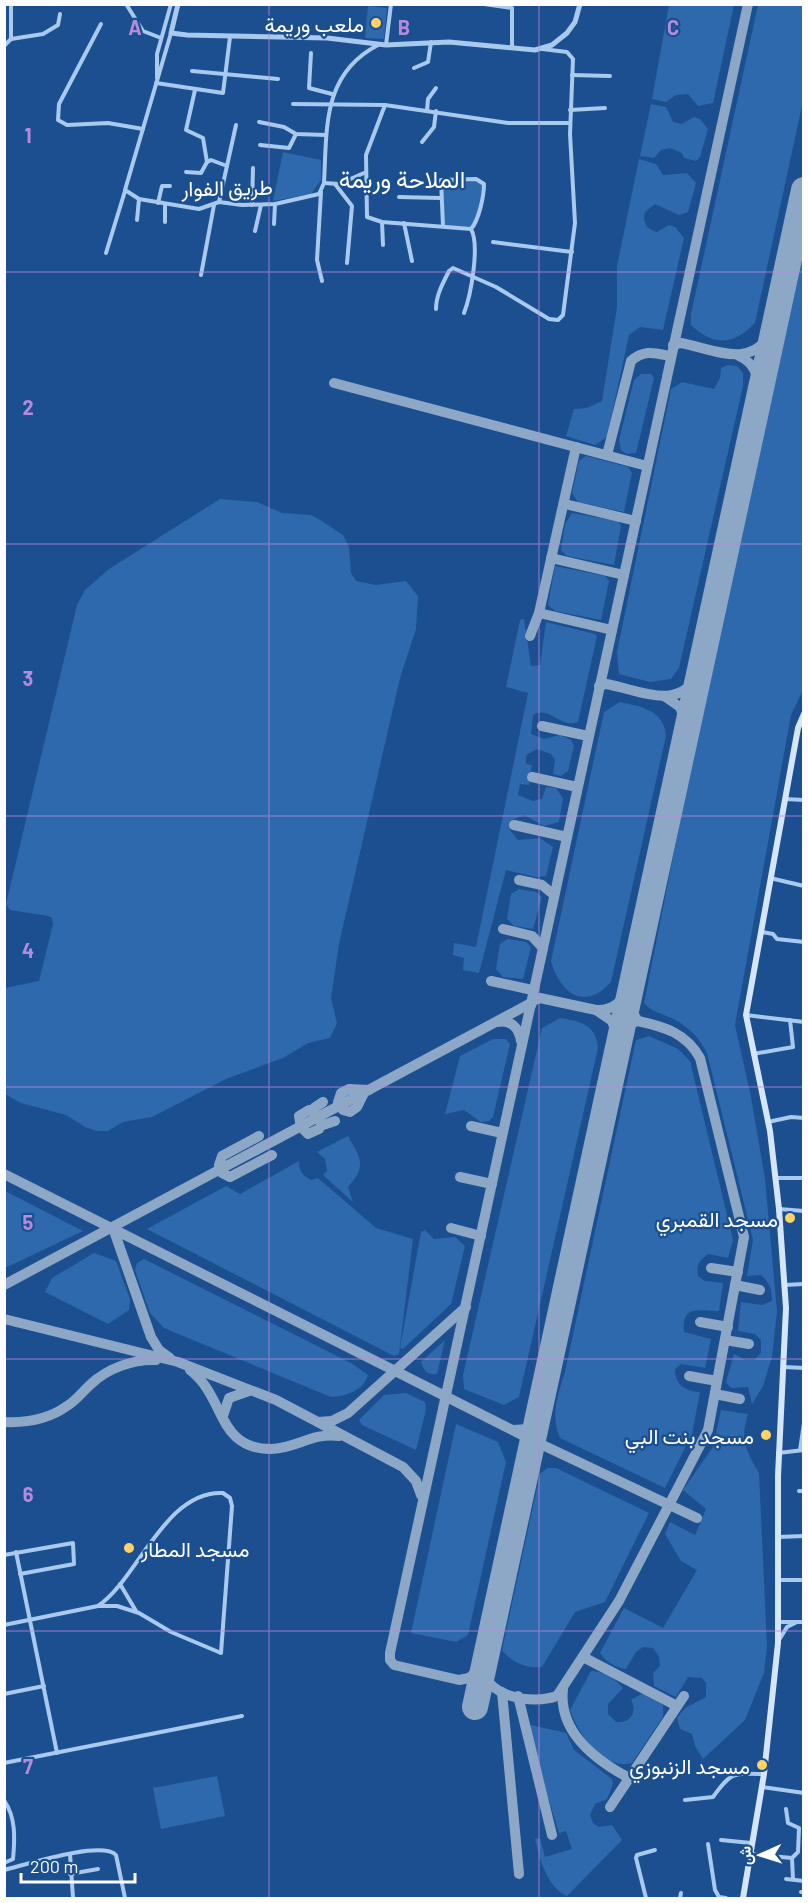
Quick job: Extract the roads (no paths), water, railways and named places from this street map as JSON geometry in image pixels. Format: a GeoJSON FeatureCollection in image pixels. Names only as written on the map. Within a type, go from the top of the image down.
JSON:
{"type":"FeatureCollection","features":[{"type":"Feature","properties":{"kind":"main road"},"geometry":{"type":"LineString","coordinates":[[743,1899],[764,1774],[778,1640],[778,1453],[785,1285],[776,1178],[768,1122],[746,1015],[798,728],[804,714]]}},
{"type":"Feature","properties":{"kind":"street"},"geometry":{"type":"LineString","coordinates":[[11,4],[11,39]]}},
{"type":"Feature","properties":{"kind":"street"},"geometry":{"type":"LineString","coordinates":[[126,4],[143,31],[161,38]]}},
{"type":"Feature","properties":{"kind":"street"},"geometry":{"type":"LineString","coordinates":[[157,81],[155,62],[171,4]]}},
{"type":"Feature","properties":{"kind":"street"},"geometry":{"type":"LineString","coordinates":[[106,253],[178,4]]}},
{"type":"Feature","properties":{"kind":"street"},"geometry":{"type":"LineString","coordinates":[[386,45],[391,4]]}},
{"type":"Feature","properties":{"kind":"street"},"geometry":{"type":"LineString","coordinates":[[484,4],[512,8],[512,49]]}},
{"type":"Feature","properties":{"kind":"street"},"geometry":{"type":"LineString","coordinates":[[542,49],[567,33],[575,22],[580,4]]}},
{"type":"Feature","properties":{"kind":"street"},"geometry":{"type":"LineString","coordinates":[[4,46],[11,39],[48,32],[58,25],[60,14]]}},
{"type":"Feature","properties":{"kind":"street"},"geometry":{"type":"LineString","coordinates":[[100,24],[58,104],[58,120],[67,125],[108,123],[143,129]]}},
{"type":"Feature","properties":{"kind":"street"},"geometry":{"type":"LineString","coordinates":[[171,33],[230,37],[339,39],[386,45],[431,41],[512,49],[542,49],[570,54],[573,59],[570,123],[575,196],[572,252],[563,315],[558,320],[549,319],[472,275],[453,268],[449,270],[436,296],[436,309]]}},
{"type":"Feature","properties":{"kind":"street"},"geometry":{"type":"LineString","coordinates":[[157,81],[195,90],[222,93],[230,37]]}},
{"type":"Feature","properties":{"kind":"street"},"geometry":{"type":"LineString","coordinates":[[414,68],[428,62],[431,41]]}},
{"type":"Feature","properties":{"kind":"street"},"geometry":{"type":"LineString","coordinates":[[322,281],[317,260],[326,135],[332,94],[350,66],[379,44]]}},
{"type":"Feature","properties":{"kind":"street"},"geometry":{"type":"LineString","coordinates":[[311,53],[309,88],[332,94]]}},
{"type":"Feature","properties":{"kind":"street"},"geometry":{"type":"LineString","coordinates":[[192,71],[278,80]]}},
{"type":"Feature","properties":{"kind":"street"},"geometry":{"type":"LineString","coordinates":[[572,75],[610,76]]}},
{"type":"Feature","properties":{"kind":"street"},"geometry":{"type":"LineString","coordinates":[[427,111],[428,99],[436,88]]}},
{"type":"Feature","properties":{"kind":"street"},"geometry":{"type":"LineString","coordinates":[[186,172],[201,173],[207,162],[203,138],[186,130],[195,90]]}},
{"type":"Feature","properties":{"kind":"street"},"geometry":{"type":"LineString","coordinates":[[293,104],[386,105],[518,124],[570,123]]}},
{"type":"Feature","properties":{"kind":"street"},"geometry":{"type":"LineString","coordinates":[[386,105],[367,150],[364,173],[367,217],[382,222],[471,229]]}},
{"type":"Feature","properties":{"kind":"street"},"geometry":{"type":"LineString","coordinates":[[570,110],[605,108]]}},
{"type":"Feature","properties":{"kind":"street"},"geometry":{"type":"LineString","coordinates":[[422,142],[434,128],[436,111]]}},
{"type":"Feature","properties":{"kind":"street"},"geometry":{"type":"LineString","coordinates":[[259,122],[284,127],[296,134],[326,135]]}},
{"type":"Feature","properties":{"kind":"street"},"geometry":{"type":"LineString","coordinates":[[219,202],[236,125]]}},
{"type":"Feature","properties":{"kind":"street"},"geometry":{"type":"LineString","coordinates":[[260,145],[289,148],[296,134]]}},
{"type":"Feature","properties":{"kind":"street"},"geometry":{"type":"LineString","coordinates":[[207,162],[211,160],[227,166]]}},
{"type":"Feature","properties":{"kind":"street"},"geometry":{"type":"LineString","coordinates":[[252,205],[253,168]]}},
{"type":"Feature","properties":{"kind":"street"},"geometry":{"type":"LineString","coordinates":[[324,183],[335,184],[364,173]]}},
{"type":"Feature","properties":{"kind":"street"},"geometry":{"type":"LineString","coordinates":[[443,226],[442,180],[473,179],[482,182],[484,197],[478,208],[477,220],[471,229]]}},
{"type":"Feature","properties":{"kind":"street"},"geometry":{"type":"LineString","coordinates":[[335,184],[352,206],[347,263]]}},
{"type":"Feature","properties":{"kind":"street"},"geometry":{"type":"LineString","coordinates":[[158,203],[162,186],[170,186]]}},
{"type":"Feature","properties":{"kind":"street","name":"طريق الفوار"},"geometry":{"type":"LineString","coordinates":[[125,190],[139,199],[199,209],[219,202],[252,205],[275,204],[316,196],[321,192]]}},
{"type":"Feature","properties":{"kind":"street"},"geometry":{"type":"LineString","coordinates":[[399,197],[441,198]]}},
{"type":"Feature","properties":{"kind":"street"},"geometry":{"type":"LineString","coordinates":[[137,220],[139,199]]}},
{"type":"Feature","properties":{"kind":"street"},"geometry":{"type":"LineString","coordinates":[[165,204],[165,222]]}},
{"type":"Feature","properties":{"kind":"street"},"geometry":{"type":"LineString","coordinates":[[274,224],[275,204]]}},
{"type":"Feature","properties":{"kind":"street"},"geometry":{"type":"LineString","coordinates":[[201,275],[214,205]]}},
{"type":"Feature","properties":{"kind":"street"},"geometry":{"type":"LineString","coordinates":[[255,231],[261,205]]}},
{"type":"Feature","properties":{"kind":"street"},"geometry":{"type":"LineString","coordinates":[[382,222],[382,245]]}},
{"type":"Feature","properties":{"kind":"street"},"geometry":{"type":"LineString","coordinates":[[404,223],[412,261]]}},
{"type":"Feature","properties":{"kind":"street"},"geometry":{"type":"LineString","coordinates":[[464,313],[472,275],[474,236],[471,229]]}},
{"type":"Feature","properties":{"kind":"street"},"geometry":{"type":"LineString","coordinates":[[493,242],[572,252]]}},
{"type":"Feature","properties":{"kind":"street"},"geometry":{"type":"LineString","coordinates":[[785,799],[804,800]]}},
{"type":"Feature","properties":{"kind":"street"},"geometry":{"type":"LineString","coordinates":[[770,878],[804,886]]}},
{"type":"Feature","properties":{"kind":"street"},"geometry":{"type":"LineString","coordinates":[[760,932],[773,934],[777,939],[804,942]]}},
{"type":"Feature","properties":{"kind":"street"},"geometry":{"type":"LineString","coordinates":[[746,1015],[804,1022]]}},
{"type":"Feature","properties":{"kind":"street"},"geometry":{"type":"LineString","coordinates":[[753,1054],[793,1047],[790,1020]]}},
{"type":"Feature","properties":{"kind":"street"},"geometry":{"type":"LineString","coordinates":[[768,1122],[795,1117],[804,1118]]}},
{"type":"Feature","properties":{"kind":"street"},"geometry":{"type":"LineString","coordinates":[[776,1178],[804,1178]]}},
{"type":"Feature","properties":{"kind":"street"},"geometry":{"type":"LineString","coordinates":[[779,1209],[804,1211]]}},
{"type":"Feature","properties":{"kind":"street"},"geometry":{"type":"LineString","coordinates":[[785,1285],[804,1284]]}},
{"type":"Feature","properties":{"kind":"street"},"geometry":{"type":"LineString","coordinates":[[783,1367],[804,1368]]}},
{"type":"Feature","properties":{"kind":"street"},"geometry":{"type":"LineString","coordinates":[[778,1453],[802,1450],[804,1423]]}},
{"type":"Feature","properties":{"kind":"street"},"geometry":{"type":"LineString","coordinates":[[4,1625],[98,1606],[117,1606],[139,1613],[171,1632],[221,1653],[232,1506],[230,1498],[217,1493],[180,1510],[164,1525],[120,1584],[98,1606]]}},
{"type":"Feature","properties":{"kind":"street"},"geometry":{"type":"LineString","coordinates":[[777,1538],[804,1536]]}},
{"type":"Feature","properties":{"kind":"street"},"geometry":{"type":"LineString","coordinates":[[4,1555],[69,1542],[74,1544],[74,1564],[20,1574]]}},
{"type":"Feature","properties":{"kind":"street"},"geometry":{"type":"LineString","coordinates":[[16,1552],[57,1754]]}},
{"type":"Feature","properties":{"kind":"street"},"geometry":{"type":"LineString","coordinates":[[778,1580],[804,1580]]}},
{"type":"Feature","properties":{"kind":"street"},"geometry":{"type":"LineString","coordinates":[[120,1584],[125,1595],[139,1613]]}},
{"type":"Feature","properties":{"kind":"street"},"geometry":{"type":"LineString","coordinates":[[117,1606],[125,1595]]}},
{"type":"Feature","properties":{"kind":"street"},"geometry":{"type":"LineString","coordinates":[[778,1622],[804,1622]]}},
{"type":"Feature","properties":{"kind":"street"},"geometry":{"type":"LineString","coordinates":[[778,1640],[788,1627],[797,1622]]}},
{"type":"Feature","properties":{"kind":"street"},"geometry":{"type":"LineString","coordinates":[[4,1694],[44,1686]]}},
{"type":"Feature","properties":{"kind":"street"},"geometry":{"type":"LineString","coordinates":[[4,1763],[242,1716]]}},
{"type":"Feature","properties":{"kind":"street"},"geometry":{"type":"LineString","coordinates":[[685,1800],[713,1797],[726,1778],[732,1774],[764,1774]]}},
{"type":"Feature","properties":{"kind":"street"},"geometry":{"type":"LineString","coordinates":[[762,1787],[804,1793]]}},
{"type":"Feature","properties":{"kind":"street"},"geometry":{"type":"LineString","coordinates":[[4,1800],[12,1815],[14,1832],[13,1859],[4,1863]]}},
{"type":"Feature","properties":{"kind":"street"},"geometry":{"type":"LineString","coordinates":[[786,1809],[788,1823],[799,1828],[798,1852],[792,1858],[793,1880]]}},
{"type":"Feature","properties":{"kind":"street"},"geometry":{"type":"LineString","coordinates":[[721,1840],[751,1843]]}},
{"type":"Feature","properties":{"kind":"street"},"geometry":{"type":"LineString","coordinates":[[708,1844],[715,1890],[719,1897],[726,1899]]}},
{"type":"Feature","properties":{"kind":"street"},"geometry":{"type":"LineString","coordinates":[[4,1870],[70,1854],[96,1850],[112,1851],[116,1855],[125,1899]]}},
{"type":"Feature","properties":{"kind":"street"},"geometry":{"type":"LineString","coordinates":[[646,1899],[636,1858],[637,1855],[655,1850]]}},
{"type":"Feature","properties":{"kind":"street"},"geometry":{"type":"LineString","coordinates":[[70,1854],[73,1899]]}},
{"type":"Feature","properties":{"kind":"street"},"geometry":{"type":"LineString","coordinates":[[749,1854],[792,1858]]}},
{"type":"Feature","properties":{"kind":"street"},"geometry":{"type":"LineString","coordinates":[[70,1874],[98,1869]]}},
{"type":"Feature","properties":{"kind":"street"},"geometry":{"type":"LineString","coordinates":[[786,1879],[804,1881]]}},
{"type":"Feature","properties":{"kind":"street"},"geometry":{"type":"LineString","coordinates":[[680,1899],[681,1893]]}},
{"type":"Feature","properties":{"kind":"place","name":"ملعب وريمة"},"geometry":{"type":"Point","coordinates":[376,23]}},
{"type":"Feature","properties":{"kind":"place","name":"مسجد القمبري"},"geometry":{"type":"Point","coordinates":[790,1218]}},
{"type":"Feature","properties":{"kind":"place","name":"مسجد بنت البي"},"geometry":{"type":"Point","coordinates":[766,1435]}},
{"type":"Feature","properties":{"kind":"place","name":"مسجد المطار"},"geometry":{"type":"Point","coordinates":[129,1548]}},
{"type":"Feature","properties":{"kind":"place","name":"مسجد الزنبوزي"},"geometry":{"type":"Point","coordinates":[762,1765]}},
{"type":"Feature","properties":{"kind":"district","name":"الملاحة وريمة"},"geometry":{"type":"Point","coordinates":[402,178]}}]}
